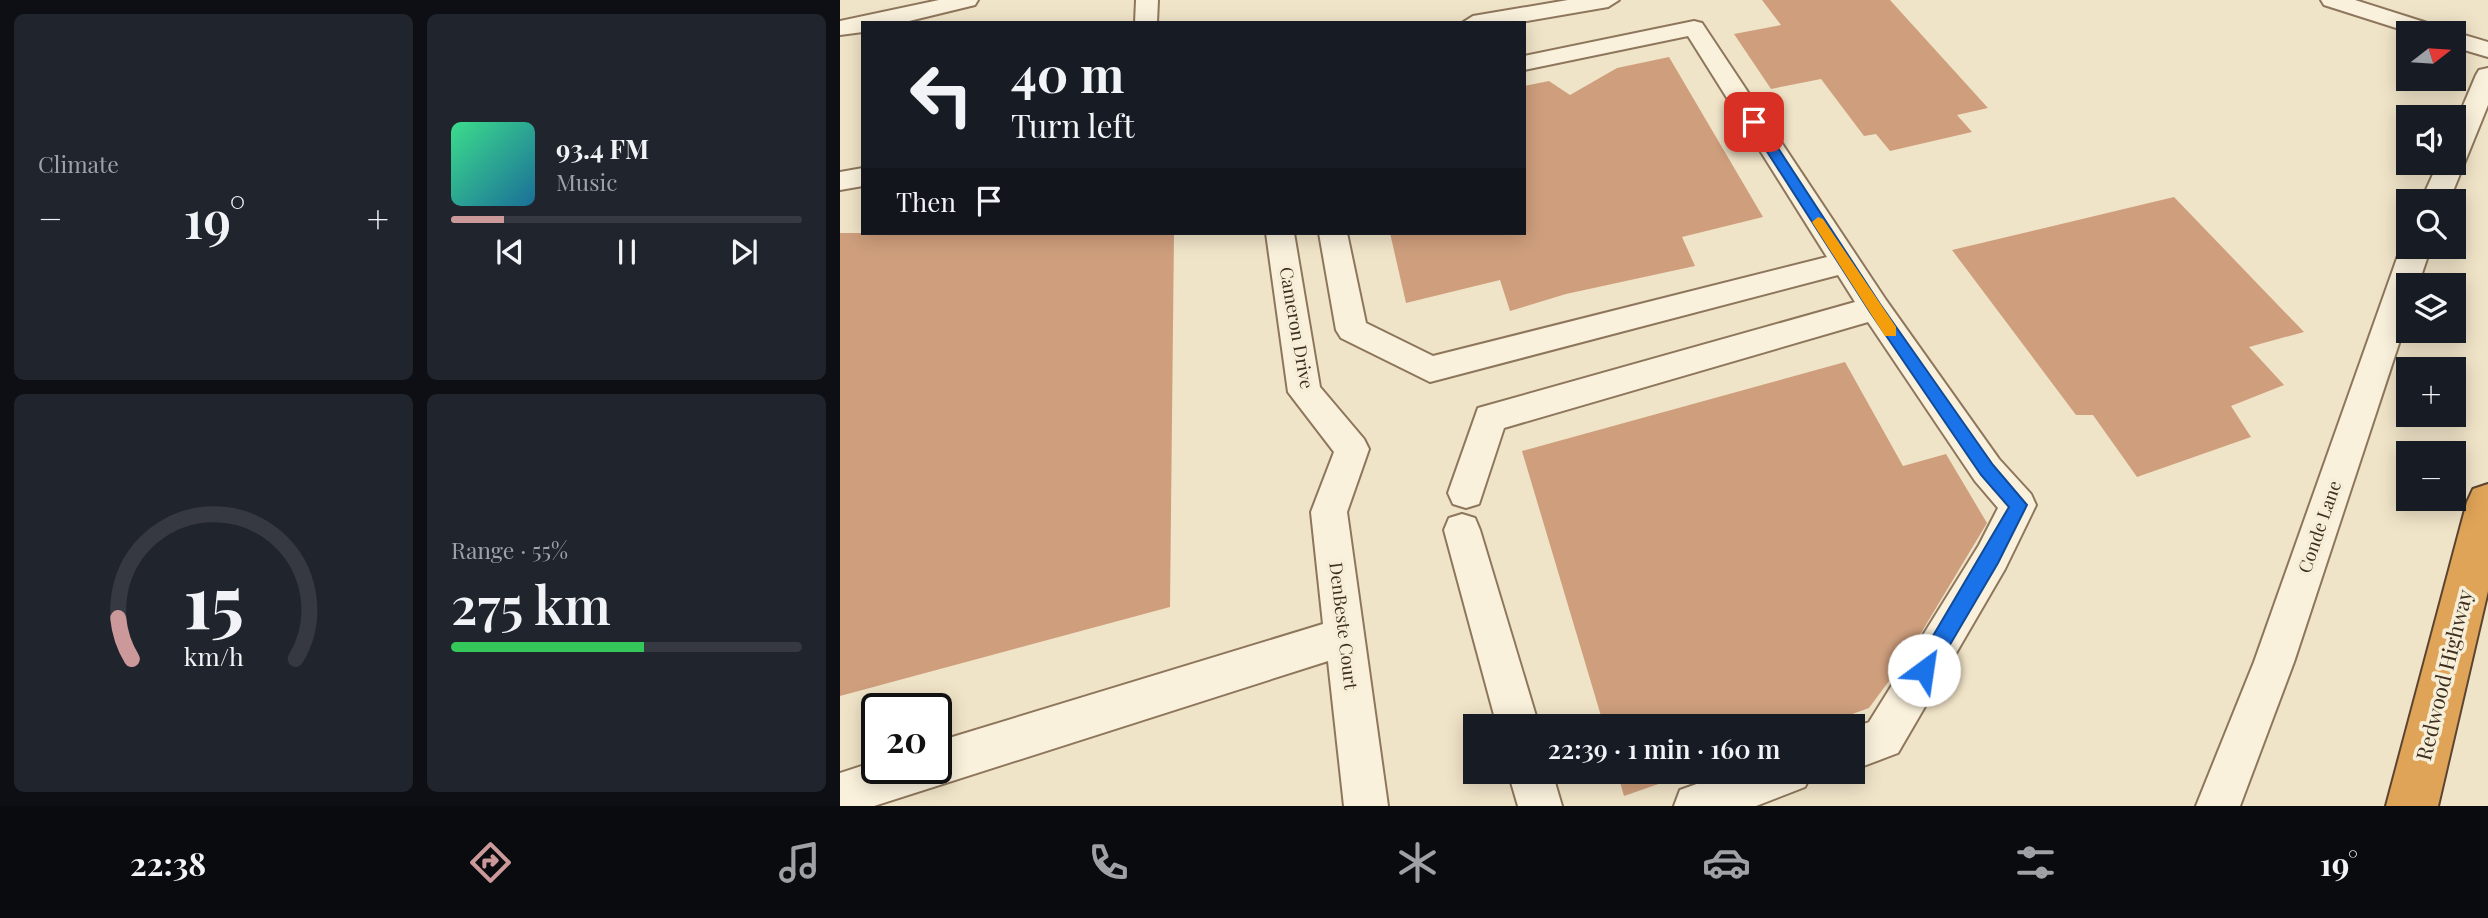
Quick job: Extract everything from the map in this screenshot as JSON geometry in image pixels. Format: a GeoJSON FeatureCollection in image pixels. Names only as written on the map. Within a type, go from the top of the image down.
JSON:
{"type":"FeatureCollection","features":[{"type":"Feature","properties":{"kind":"highway","name":"Redwood Highway"},"geometry":{"type":"LineString","coordinates":[[2412,806],[2488,502]]}},
{"type":"Feature","properties":{"kind":"street"},"geometry":{"type":"LineString","coordinates":[[880,21],[967,0]]}},
{"type":"Feature","properties":{"kind":"street"},"geometry":{"type":"LineString","coordinates":[[1146,21],[1147,0]]}},
{"type":"Feature","properties":{"kind":"street"},"geometry":{"type":"LineString","coordinates":[[1485,21],[1608,0]]}},
{"type":"Feature","properties":{"kind":"street"},"geometry":{"type":"LineString","coordinates":[[2332,0],[2360,4],[2404,21]]}},
{"type":"Feature","properties":{"kind":"street"},"geometry":{"type":"LineString","coordinates":[[840,28],[861,25]]}},
{"type":"Feature","properties":{"kind":"street"},"geometry":{"type":"LineString","coordinates":[[1526,64],[1694,28],[1875,308],[1987,470],[2018,505],[1992,557],[1883,738],[1865,745]]}},
{"type":"Feature","properties":{"kind":"street"},"geometry":{"type":"LineString","coordinates":[[2466,43],[2488,50]]}},
{"type":"Feature","properties":{"kind":"street"},"geometry":{"type":"LineString","coordinates":[[2466,129],[2488,75]]}},
{"type":"Feature","properties":{"kind":"street"},"geometry":{"type":"LineString","coordinates":[[840,181],[861,177]]}},
{"type":"Feature","properties":{"kind":"street","name":"Cameron Drive"},"geometry":{"type":"LineString","coordinates":[[1280,235],[1304,392],[1352,449]]}},
{"type":"Feature","properties":{"kind":"street"},"geometry":{"type":"LineString","coordinates":[[1333,235],[1352,330],[1430,369],[1845,263]]}},
{"type":"Feature","properties":{"kind":"street","name":"Conde Lane"},"geometry":{"type":"LineString","coordinates":[[2218,806],[2274,662],[2412,259]]}},
{"type":"Feature","properties":{"kind":"street"},"geometry":{"type":"LineString","coordinates":[[1515,714],[1464,511],[1490,418],[1875,308]]}},
{"type":"Feature","properties":{"kind":"street","name":"DenBeste Court"},"geometry":{"type":"LineString","coordinates":[[1352,449],[1329,512],[1366,806]]}},
{"type":"Feature","properties":{"kind":"street"},"geometry":{"type":"LineString","coordinates":[[952,759],[1345,636]]}},
{"type":"Feature","properties":{"kind":"street"},"geometry":{"type":"LineString","coordinates":[[840,795],[874,784]]}},
{"type":"Feature","properties":{"kind":"street"},"geometry":{"type":"LineString","coordinates":[[1534,784],[1540,806]]}},
{"type":"Feature","properties":{"kind":"street"},"geometry":{"type":"LineString","coordinates":[[1696,806],[1757,784]]}},
{"type":"Feature","properties":{"kind":"building"},"geometry":{"type":"Polygon","coordinates":[[[1762,0],[1890,0],[1988,108],[1957,115],[1972,132],[1890,151],[1876,134],[1864,136],[1821,79],[1771,89],[1734,34],[1781,25],[1762,0]]]}},
{"type":"Feature","properties":{"kind":"building"},"geometry":{"type":"Polygon","coordinates":[[[1669,57],[1763,217],[1682,237],[1695,266],[1566,294],[1510,311],[1500,280],[1406,303],[1390,235],[1526,235],[1526,86],[1549,81],[1570,95],[1617,68],[1669,57]]]}},
{"type":"Feature","properties":{"kind":"building"},"geometry":{"type":"Polygon","coordinates":[[[2174,197],[2304,332],[2249,347],[2284,385],[2231,406],[2251,437],[2137,477],[2093,415],[2076,415],[1952,250],[2174,197]]]}},
{"type":"Feature","properties":{"kind":"building"},"geometry":{"type":"Polygon","coordinates":[[[840,233],[1174,235],[1170,607],[840,696],[840,233]]]}},
{"type":"Feature","properties":{"kind":"building"},"geometry":{"type":"Polygon","coordinates":[[[1845,362],[1903,466],[1946,454],[1987,523],[1906,658],[1869,708],[1852,714],[1600,714],[1522,451],[1845,362]]]}},
{"type":"Feature","properties":{"kind":"building"},"geometry":{"type":"Polygon","coordinates":[[[1620,784],[1658,784],[1624,796],[1620,784]]]}},
{"type":"Feature","properties":{"kind":"slow traffic"},"geometry":{"type":"LineString","coordinates":[[1818,222],[1891,332]]}},
{"type":"Feature","properties":{"kind":"route"},"geometry":{"type":"LineString","coordinates":[[1754,122],[1875,308],[1987,470],[2018,505],[1992,557],[1924,670]]}}]}
